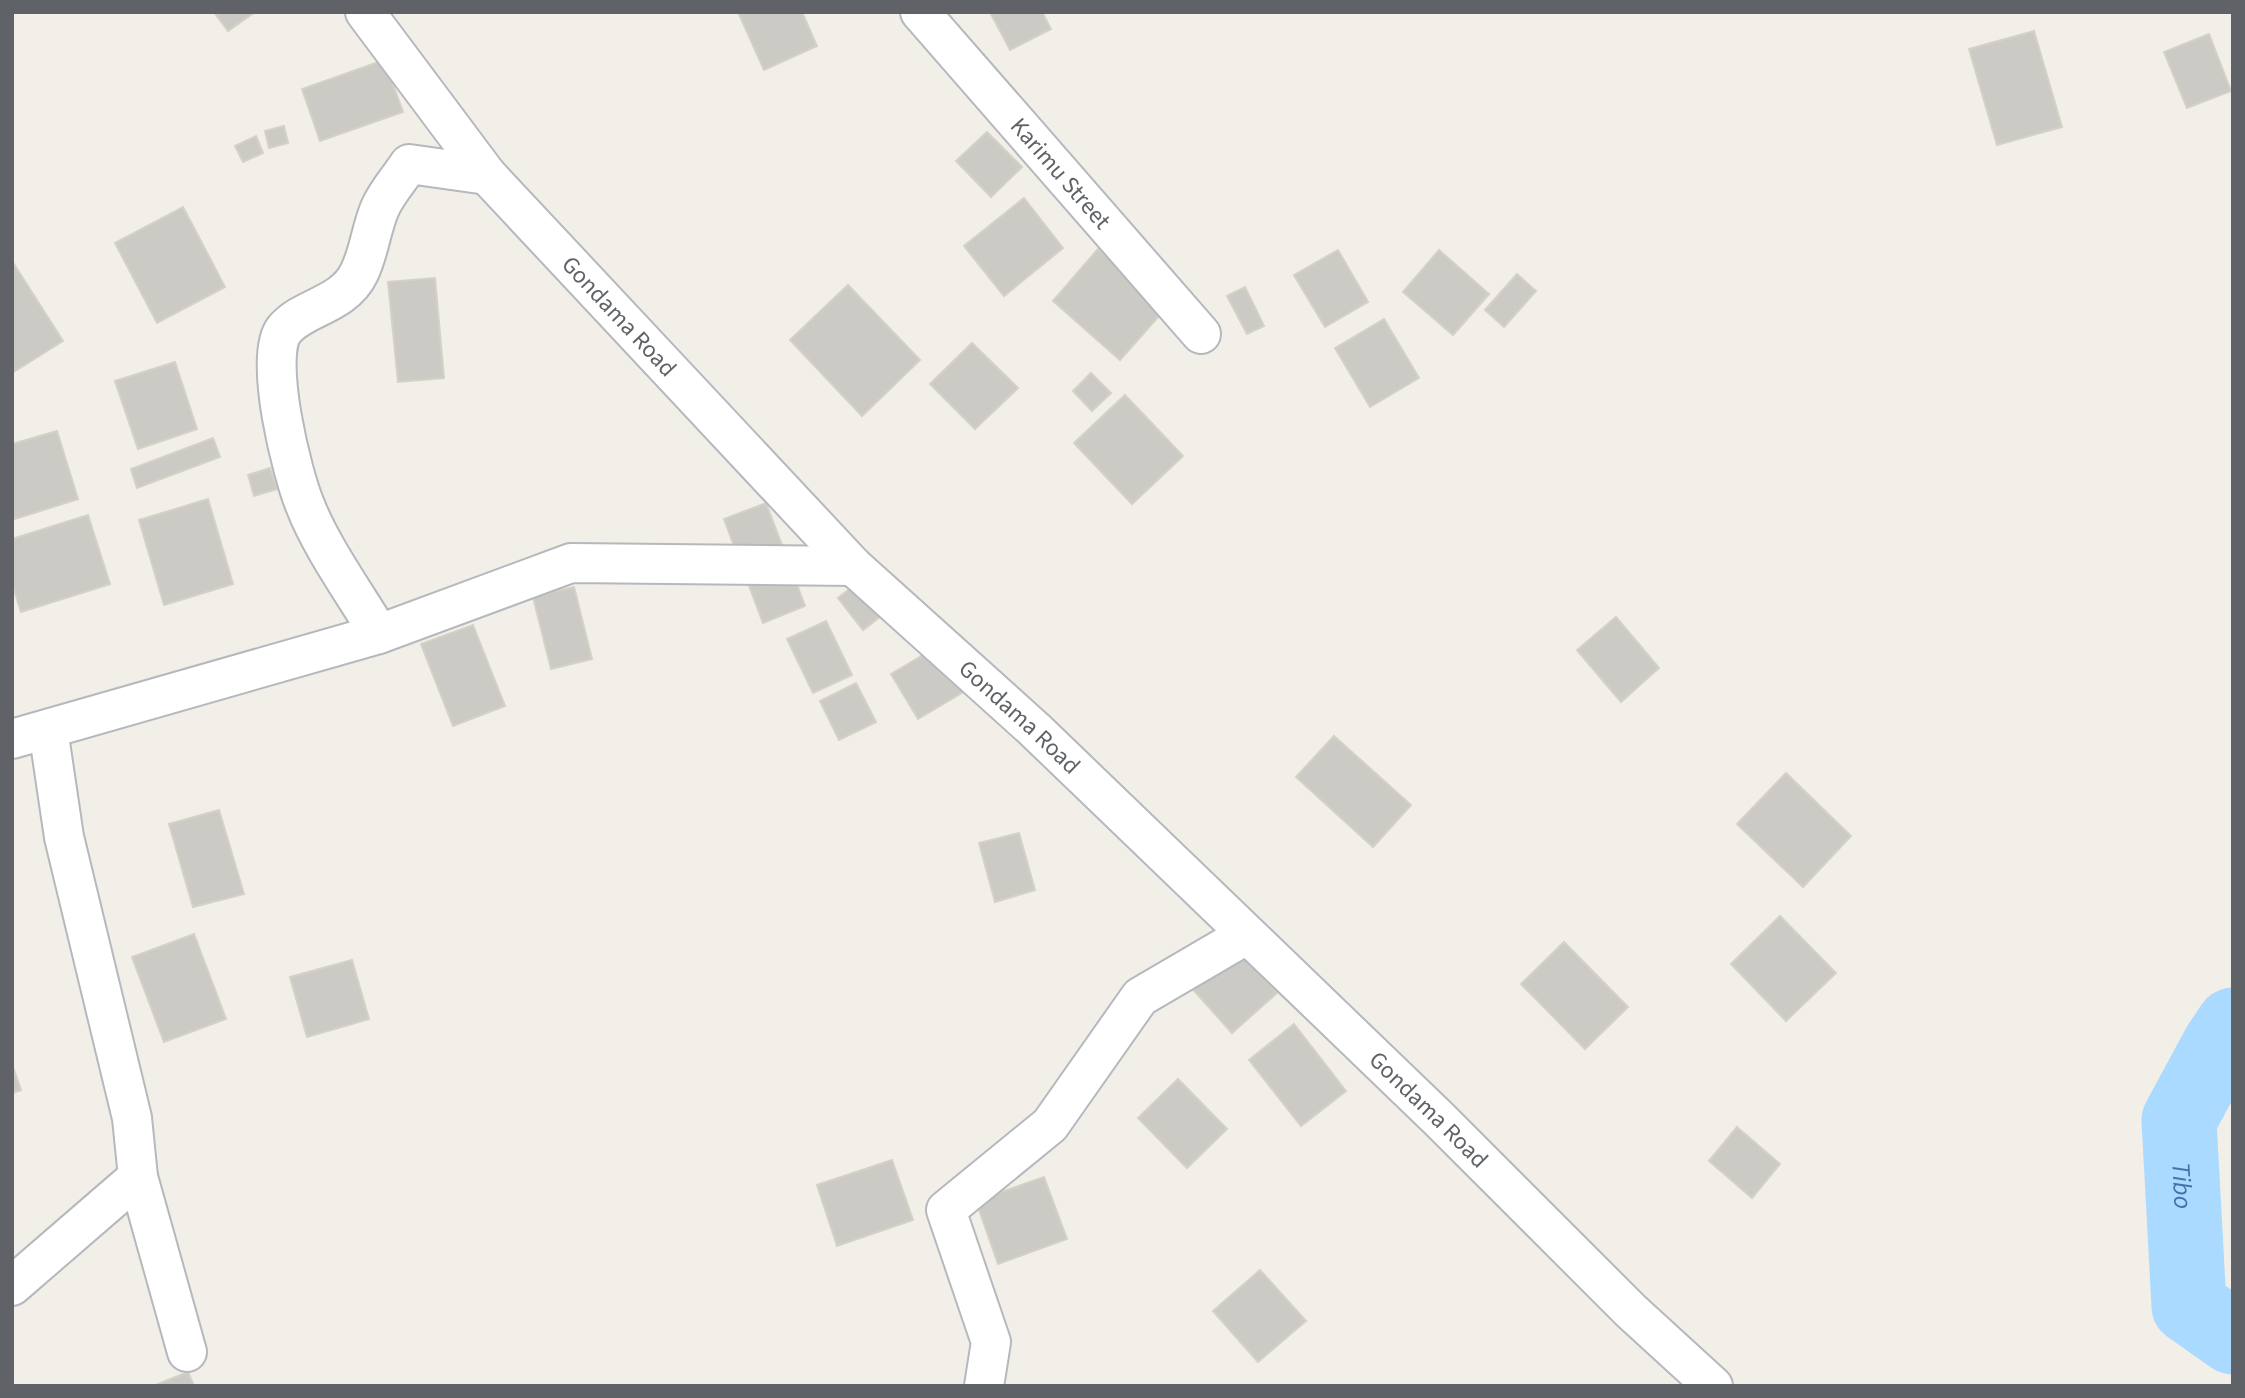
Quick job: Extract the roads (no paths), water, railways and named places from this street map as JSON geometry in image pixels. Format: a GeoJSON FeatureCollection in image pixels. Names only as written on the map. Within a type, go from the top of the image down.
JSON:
{"type":"FeatureCollection","features":[{"type":"Feature","properties":{"kind":"street","name":"Gondama Road"},"geometry":{"type":"LineString","coordinates":[[365,12],[487,175],[853,566],[1034,729],[1438,1118],[1630,1311],[1713,1386]]}},
{"type":"Feature","properties":{"kind":"street","name":"Karimu Street"},"geometry":{"type":"LineString","coordinates":[[920,12],[1201,334]]}},
{"type":"Feature","properties":{"kind":"street"},"geometry":{"type":"LineString","coordinates":[[379,634],[305,505],[284,426],[276,365],[277,343],[285,329],[346,291],[353,282],[359,273],[381,205],[410,163],[487,175]]}},
{"type":"Feature","properties":{"kind":"street"},"geometry":{"type":"LineString","coordinates":[[187,1352],[138,1177],[132,1118],[64,837],[30,734],[379,634],[570,563],[853,566]]}},
{"type":"Feature","properties":{"kind":"street"},"geometry":{"type":"LineString","coordinates":[[984,1386],[991,1342],[946,1210],[1050,1125],[1140,997],[1246,935]]}},
{"type":"Feature","properties":{"kind":"street"},"geometry":{"type":"LineString","coordinates":[[12,1286],[138,1177]]}},
{"type":"Feature","properties":{"kind":"waterway","name":"Tibo"},"geometry":{"type":"LineString","coordinates":[[2233,1025],[2179,1120],[2189,1306],[2233,1337]]}}]}
